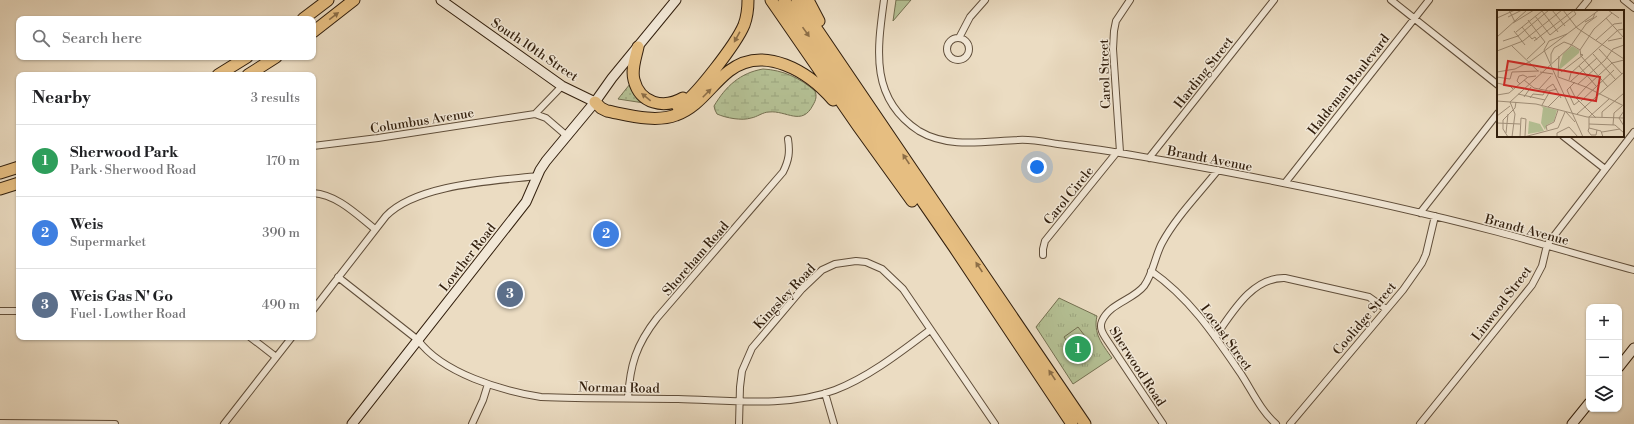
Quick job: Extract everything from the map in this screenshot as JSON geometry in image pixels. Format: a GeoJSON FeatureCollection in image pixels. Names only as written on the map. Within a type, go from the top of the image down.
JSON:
{"type":"FeatureCollection","features":[{"type":"Feature","properties":{"kind":"highway"},"geometry":{"type":"LineString","coordinates":[[307,16],[328,0]]}},
{"type":"Feature","properties":{"kind":"highway"},"geometry":{"type":"LineString","coordinates":[[316,30],[354,0]]}},
{"type":"Feature","properties":{"kind":"highway"},"geometry":{"type":"LineString","coordinates":[[595,102],[648,112],[670,110],[681,105],[689,99],[709,76],[734,43],[744,25],[748,0]]}},
{"type":"Feature","properties":{"kind":"highway"},"geometry":{"type":"LineString","coordinates":[[771,0],[858,126],[1036,370]]}},
{"type":"Feature","properties":{"kind":"highway"},"geometry":{"type":"LineString","coordinates":[[784,0],[954,247],[1072,424]]}},
{"type":"Feature","properties":{"kind":"highway"},"geometry":{"type":"LineString","coordinates":[[797,0],[836,54],[1074,407],[1087,424]]}},
{"type":"Feature","properties":{"kind":"highway"},"geometry":{"type":"LineString","coordinates":[[808,0],[836,54]]}},
{"type":"Feature","properties":{"kind":"highway"},"geometry":{"type":"LineString","coordinates":[[638,47],[633,67],[633,76],[638,89],[644,97],[654,103],[667,105],[694,92]]}},
{"type":"Feature","properties":{"kind":"highway"},"geometry":{"type":"LineString","coordinates":[[223,72],[242,60]]}},
{"type":"Feature","properties":{"kind":"highway"},"geometry":{"type":"LineString","coordinates":[[253,72],[271,60]]}},
{"type":"Feature","properties":{"kind":"highway"},"geometry":{"type":"LineString","coordinates":[[595,102],[601,108],[611,112],[651,118],[663,118],[676,115],[700,100],[737,66],[754,60],[765,60],[780,63],[810,79],[828,94],[858,126]]}},
{"type":"Feature","properties":{"kind":"highway"},"geometry":{"type":"LineString","coordinates":[[0,173],[16,168]]}},
{"type":"Feature","properties":{"kind":"highway"},"geometry":{"type":"LineString","coordinates":[[0,189],[16,184]]}},
{"type":"Feature","properties":{"kind":"main road","name":"South 10th Street"},"geometry":{"type":"LineString","coordinates":[[441,0],[562,86],[595,102]]}},
{"type":"Feature","properties":{"kind":"main road","name":"Lowther Road"},"geometry":{"type":"LineString","coordinates":[[352,424],[526,202],[546,161],[676,0]]}},
{"type":"Feature","properties":{"kind":"main road"},"geometry":{"type":"LineString","coordinates":[[1622,363],[1634,348]]}},
{"type":"Feature","properties":{"kind":"main road"},"geometry":{"type":"LineString","coordinates":[[1572,424],[1586,407]]}},
{"type":"Feature","properties":{"kind":"street","name":"Brandt Avenue"},"geometry":{"type":"LineString","coordinates":[[884,0],[878,55],[882,83],[892,105],[917,129],[931,137],[949,141],[979,143],[1026,140],[1118,152],[1218,170],[1285,183],[1434,216],[1634,270]]}},
{"type":"Feature","properties":{"kind":"street"},"geometry":{"type":"LineString","coordinates":[[959,38],[970,17],[985,0]]}},
{"type":"Feature","properties":{"kind":"street","name":"Carol Street"},"geometry":{"type":"LineString","coordinates":[[1118,152],[1113,49],[1114,31],[1116,22],[1130,0]]}},
{"type":"Feature","properties":{"kind":"street","name":"Harding Street"},"geometry":{"type":"LineString","coordinates":[[1150,158],[1274,0]]}},
{"type":"Feature","properties":{"kind":"street"},"geometry":{"type":"LineString","coordinates":[[1391,0],[1497,84]]}},
{"type":"Feature","properties":{"kind":"street","name":"Haldeman Boulevard"},"geometry":{"type":"LineString","coordinates":[[1285,183],[1428,0]]}},
{"type":"Feature","properties":{"kind":"street"},"geometry":{"type":"LineString","coordinates":[[1580,10],[1588,0]]}},
{"type":"Feature","properties":{"kind":"street"},"geometry":{"type":"LineString","coordinates":[[1624,0],[1634,8]]}},
{"type":"Feature","properties":{"kind":"street"},"geometry":{"type":"LineString","coordinates":[[562,86],[535,114],[546,118],[567,136]]}},
{"type":"Feature","properties":{"kind":"street","name":"Columbus Avenue"},"geometry":{"type":"LineString","coordinates":[[316,146],[378,138],[535,114]]}},
{"type":"Feature","properties":{"kind":"street"},"geometry":{"type":"LineString","coordinates":[[1420,213],[1497,114]]}},
{"type":"Feature","properties":{"kind":"street","name":"Linwood Street"},"geometry":{"type":"LineString","coordinates":[[1420,424],[1532,285],[1542,266],[1546,246],[1634,132]]}},
{"type":"Feature","properties":{"kind":"street"},"geometry":{"type":"LineString","coordinates":[[1564,137],[1605,169]]}},
{"type":"Feature","properties":{"kind":"street","name":"Shoreham Road"},"geometry":{"type":"LineString","coordinates":[[628,398],[629,378],[632,362],[641,342],[657,318],[783,172],[788,162],[790,152],[788,139]]}},
{"type":"Feature","properties":{"kind":"street","name":"Carol Circle"},"geometry":{"type":"LineString","coordinates":[[1043,256],[1045,241],[1118,152]]}},
{"type":"Feature","properties":{"kind":"street","name":"Sherwood Road"},"geometry":{"type":"LineString","coordinates":[[1163,424],[1106,340],[1100,326],[1107,312],[1132,296],[1144,286],[1151,271],[1155,257],[1169,232],[1218,170]]}},
{"type":"Feature","properties":{"kind":"street"},"geometry":{"type":"LineString","coordinates":[[316,306],[375,229],[386,216],[399,205],[422,195],[441,190],[538,176]]}},
{"type":"Feature","properties":{"kind":"street"},"geometry":{"type":"LineString","coordinates":[[316,193],[326,195],[338,201],[375,229]]}},
{"type":"Feature","properties":{"kind":"street","name":"Coolidge Street"},"geometry":{"type":"LineString","coordinates":[[1290,424],[1403,290],[1422,263],[1426,254],[1434,216]]}},
{"type":"Feature","properties":{"kind":"street","name":"Kingsley Road"},"geometry":{"type":"LineString","coordinates":[[739,424],[739,400],[742,371],[752,348],[814,277],[822,270],[835,264],[856,261],[866,262],[882,269],[903,289],[995,424]]}},
{"type":"Feature","properties":{"kind":"street","name":"Locust Street"},"geometry":{"type":"LineString","coordinates":[[1151,271],[1168,283],[1183,297],[1215,336],[1262,409],[1276,424]]}},
{"type":"Feature","properties":{"kind":"street","name":"Norman Road"},"geometry":{"type":"LineString","coordinates":[[338,277],[418,340],[426,351],[467,376],[488,384],[517,392],[541,396],[787,400],[825,393],[858,380],[930,330]]}},
{"type":"Feature","properties":{"kind":"street"},"geometry":{"type":"LineString","coordinates":[[1215,336],[1254,289],[1265,281],[1277,278],[1285,278],[1369,297],[1386,309]]}},
{"type":"Feature","properties":{"kind":"street"},"geometry":{"type":"LineString","coordinates":[[0,311],[16,311]]}},
{"type":"Feature","properties":{"kind":"street"},"geometry":{"type":"LineString","coordinates":[[254,340],[276,357]]}},
{"type":"Feature","properties":{"kind":"street"},"geometry":{"type":"LineString","coordinates":[[224,424],[290,340]]}},
{"type":"Feature","properties":{"kind":"street"},"geometry":{"type":"LineString","coordinates":[[472,424],[483,400],[488,384]]}},
{"type":"Feature","properties":{"kind":"street"},"geometry":{"type":"LineString","coordinates":[[825,393],[834,424]]}},
{"type":"Feature","properties":{"kind":"street"},"geometry":{"type":"LineString","coordinates":[[0,423],[115,424]]}},
{"type":"Feature","properties":{"kind":"green space"},"geometry":{"type":"Polygon","coordinates":[[[896,0],[911,0],[893,21],[896,0]]]}},
{"type":"Feature","properties":{"kind":"green space"},"geometry":{"type":"Polygon","coordinates":[[[763,69],[784,73],[803,82],[815,91],[815,100],[809,112],[804,115],[793,116],[775,112],[767,112],[747,119],[729,118],[717,114],[714,106],[723,92],[741,77],[763,69]]]}},
{"type":"Feature","properties":{"kind":"green space"},"geometry":{"type":"Polygon","coordinates":[[[630,84],[644,103],[618,99],[630,84]]]}},
{"type":"Feature","properties":{"kind":"green space"},"geometry":{"type":"Polygon","coordinates":[[[1059,298],[1097,316],[1097,333],[1112,358],[1073,384],[1036,327],[1059,298]]]}},
{"type":"Feature","properties":{"kind":"green space"},"geometry":{"type":"Polygon","coordinates":[[[1078,327],[1088,340],[1073,350],[1064,337],[1078,327]]]}},
{"type":"Feature","properties":{"kind":"place","name":"Weis"},"geometry":{"type":"Point","coordinates":[606,234]}},
{"type":"Feature","properties":{"kind":"place","name":"Weis Gas N' Go"},"geometry":{"type":"Point","coordinates":[510,294]}},
{"type":"Feature","properties":{"kind":"place","name":"Sherwood Park"},"geometry":{"type":"Point","coordinates":[1078,349]}}]}
